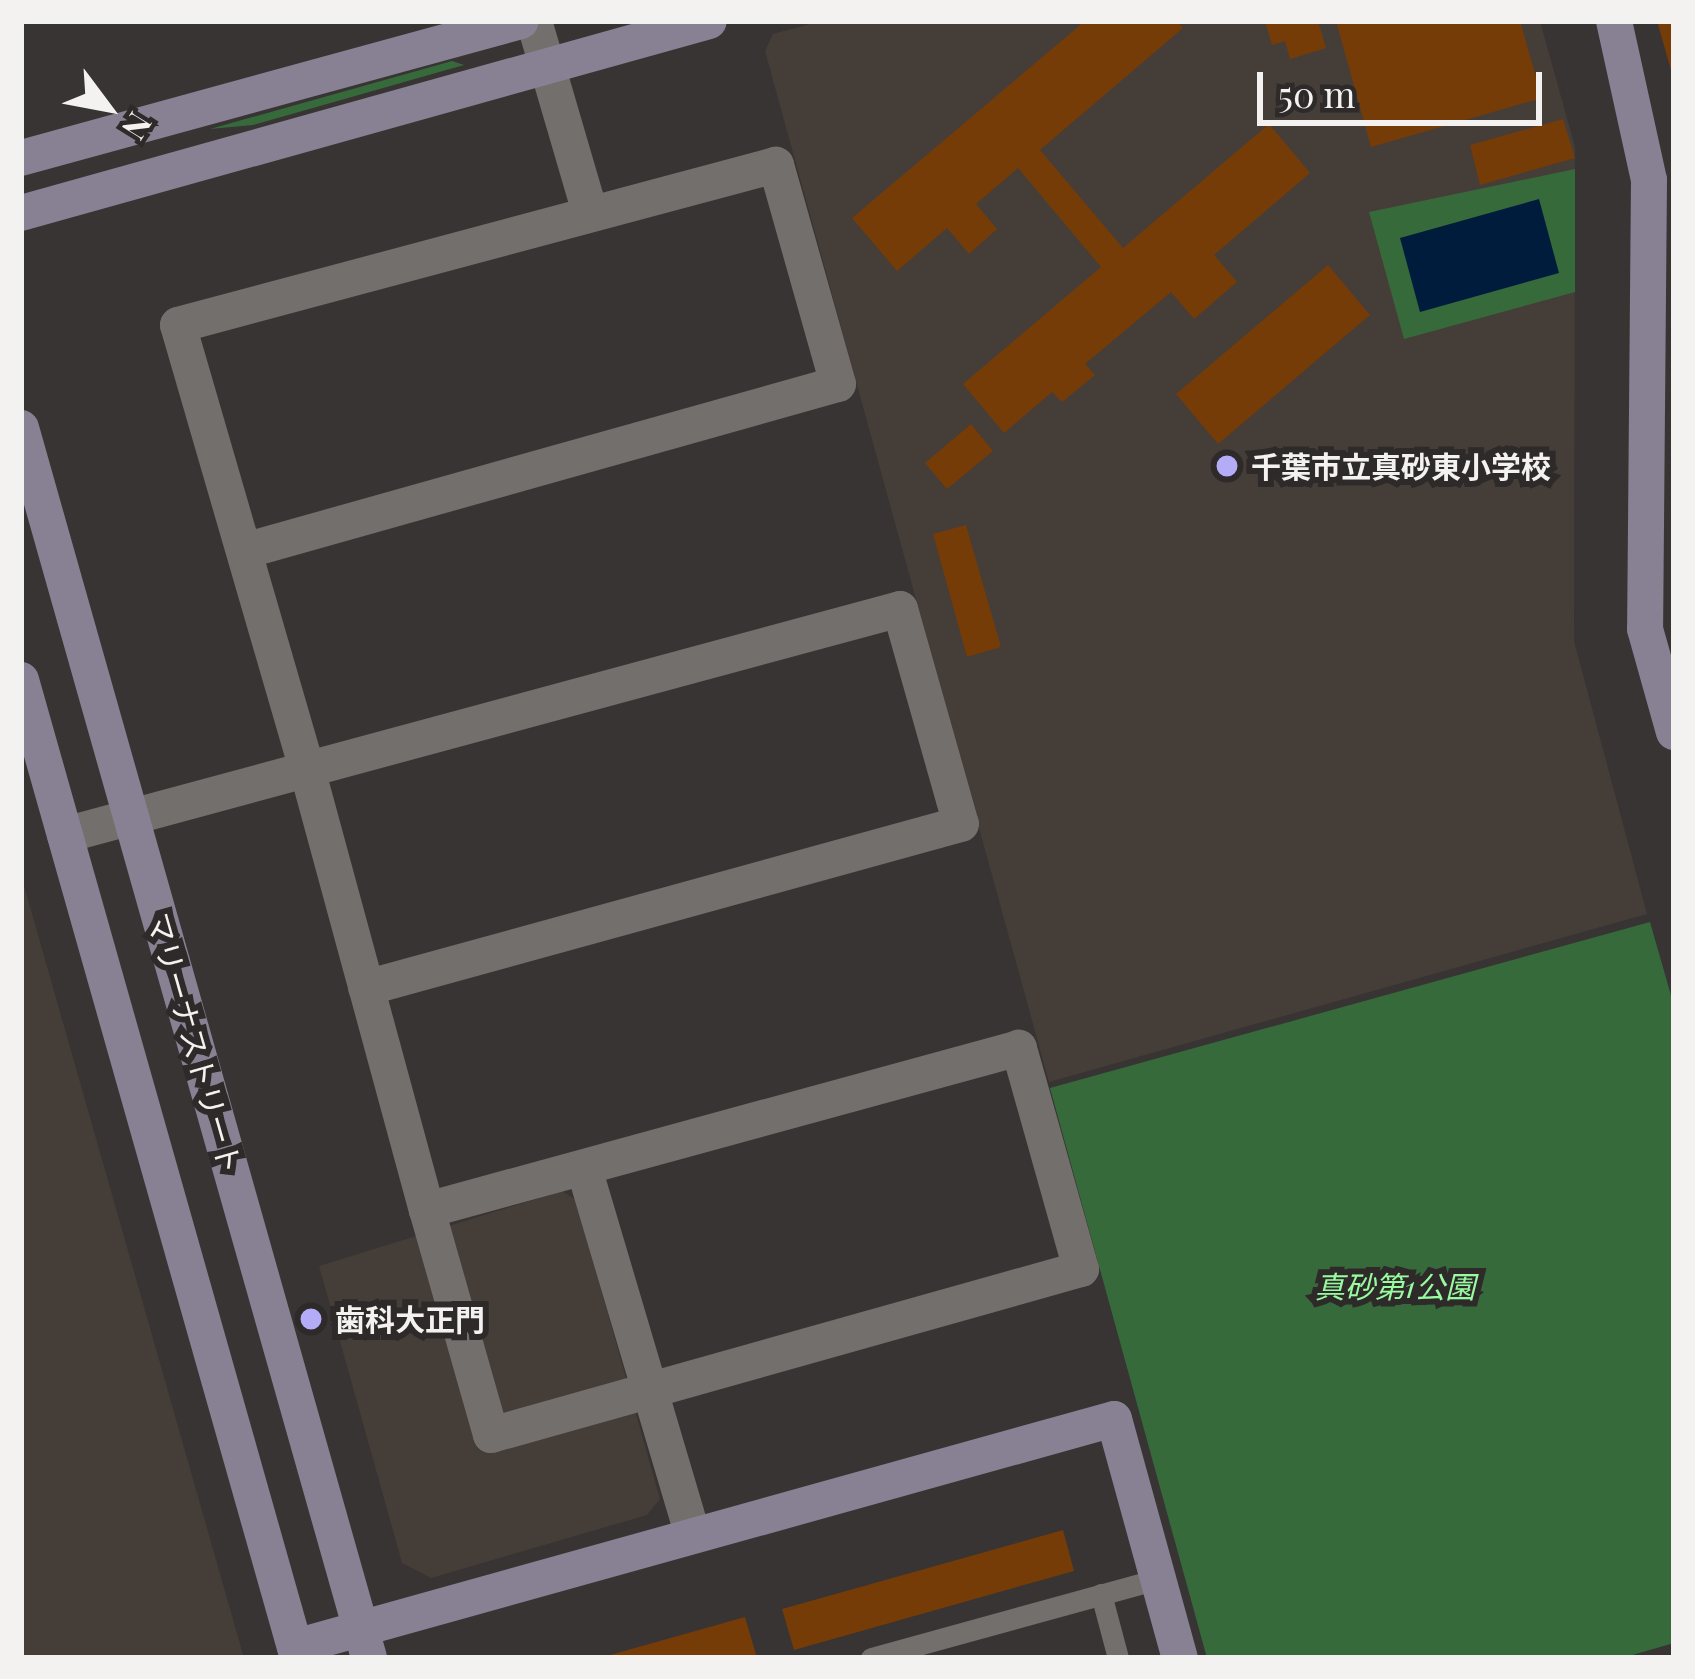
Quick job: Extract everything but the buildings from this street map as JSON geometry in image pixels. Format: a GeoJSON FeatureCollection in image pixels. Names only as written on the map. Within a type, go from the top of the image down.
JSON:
{"type":"FeatureCollection","features":[{"type":"Feature","properties":{"kind":"street"},"geometry":{"type":"LineString","coordinates":[[21,158],[521,21]]}},
{"type":"Feature","properties":{"kind":"street"},"geometry":{"type":"LineString","coordinates":[[534,21],[590,213]]}},
{"type":"Feature","properties":{"kind":"street"},"geometry":{"type":"LineString","coordinates":[[21,213],[709,21]]}},
{"type":"Feature","properties":{"kind":"street"},"geometry":{"type":"LineString","coordinates":[[1614,21],[1649,180],[1645,629],[1674,732]]}},
{"type":"Feature","properties":{"kind":"street"},"geometry":{"type":"LineString","coordinates":[[244,551],[838,384],[776,165],[178,325],[307,769],[365,988],[427,1210],[490,1435],[1081,1270],[1019,1048],[427,1210]]}},
{"type":"Feature","properties":{"kind":"street","name":"マリーナストリート"},"geometry":{"type":"LineString","coordinates":[[21,428],[364,1643]]}},
{"type":"Feature","properties":{"kind":"street"},"geometry":{"type":"LineString","coordinates":[[65,835],[900,609],[961,824],[365,988]]}},
{"type":"Feature","properties":{"kind":"street"},"geometry":{"type":"LineString","coordinates":[[21,680],[296,1653],[364,1643],[693,1535],[1114,1419],[1180,1658]]}},
{"type":"Feature","properties":{"kind":"street"},"geometry":{"type":"LineString","coordinates":[[584,1168],[693,1535]]}},
{"type":"Feature","properties":{"kind":"lane"},"geometry":{"type":"LineString","coordinates":[[871,1658],[1158,1579]]}},
{"type":"Feature","properties":{"kind":"lane"},"geometry":{"type":"LineString","coordinates":[[1101,1594],[1118,1658]]}},
{"type":"Feature","properties":{"kind":"shaded area","name":"千葉市立真砂東小学校"},"geometry":{"type":"Polygon","coordinates":[[[821,21],[1540,21],[1575,147],[1574,641],[1647,914],[1049,1082],[765,51],[773,34],[821,21]]]}},
{"type":"Feature","properties":{"kind":"shaded area"},"geometry":{"type":"Polygon","coordinates":[[[21,875],[244,1658],[21,1658],[21,875]]]}},
{"type":"Feature","properties":{"kind":"shaded area"},"geometry":{"type":"Polygon","coordinates":[[[562,1191],[576,1200],[660,1499],[647,1515],[431,1578],[402,1563],[319,1266],[562,1191]]]}},
{"type":"Feature","properties":{"kind":"green space"},"geometry":{"type":"Polygon","coordinates":[[[452,61],[464,65],[253,125],[210,129],[452,61]]]}},
{"type":"Feature","properties":{"kind":"green space"},"geometry":{"type":"Polygon","coordinates":[[[1575,169],[1575,292],[1404,339],[1369,212],[1575,169]]]}},
{"type":"Feature","properties":{"kind":"green space","name":"真砂第1公園"},"geometry":{"type":"Polygon","coordinates":[[[1650,922],[1674,1006],[1674,1643],[1622,1658],[1207,1658],[1050,1088],[1650,922]]]}},
{"type":"Feature","properties":{"kind":"water"},"geometry":{"type":"Polygon","coordinates":[[[1539,199],[1559,273],[1420,312],[1400,238],[1539,199]]]}},
{"type":"Feature","properties":{"kind":"place","name":"千葉市立真砂東小学校"},"geometry":{"type":"Point","coordinates":[1227,466]}},
{"type":"Feature","properties":{"kind":"place","name":"歯科大正門"},"geometry":{"type":"Point","coordinates":[311,1319]}}]}
